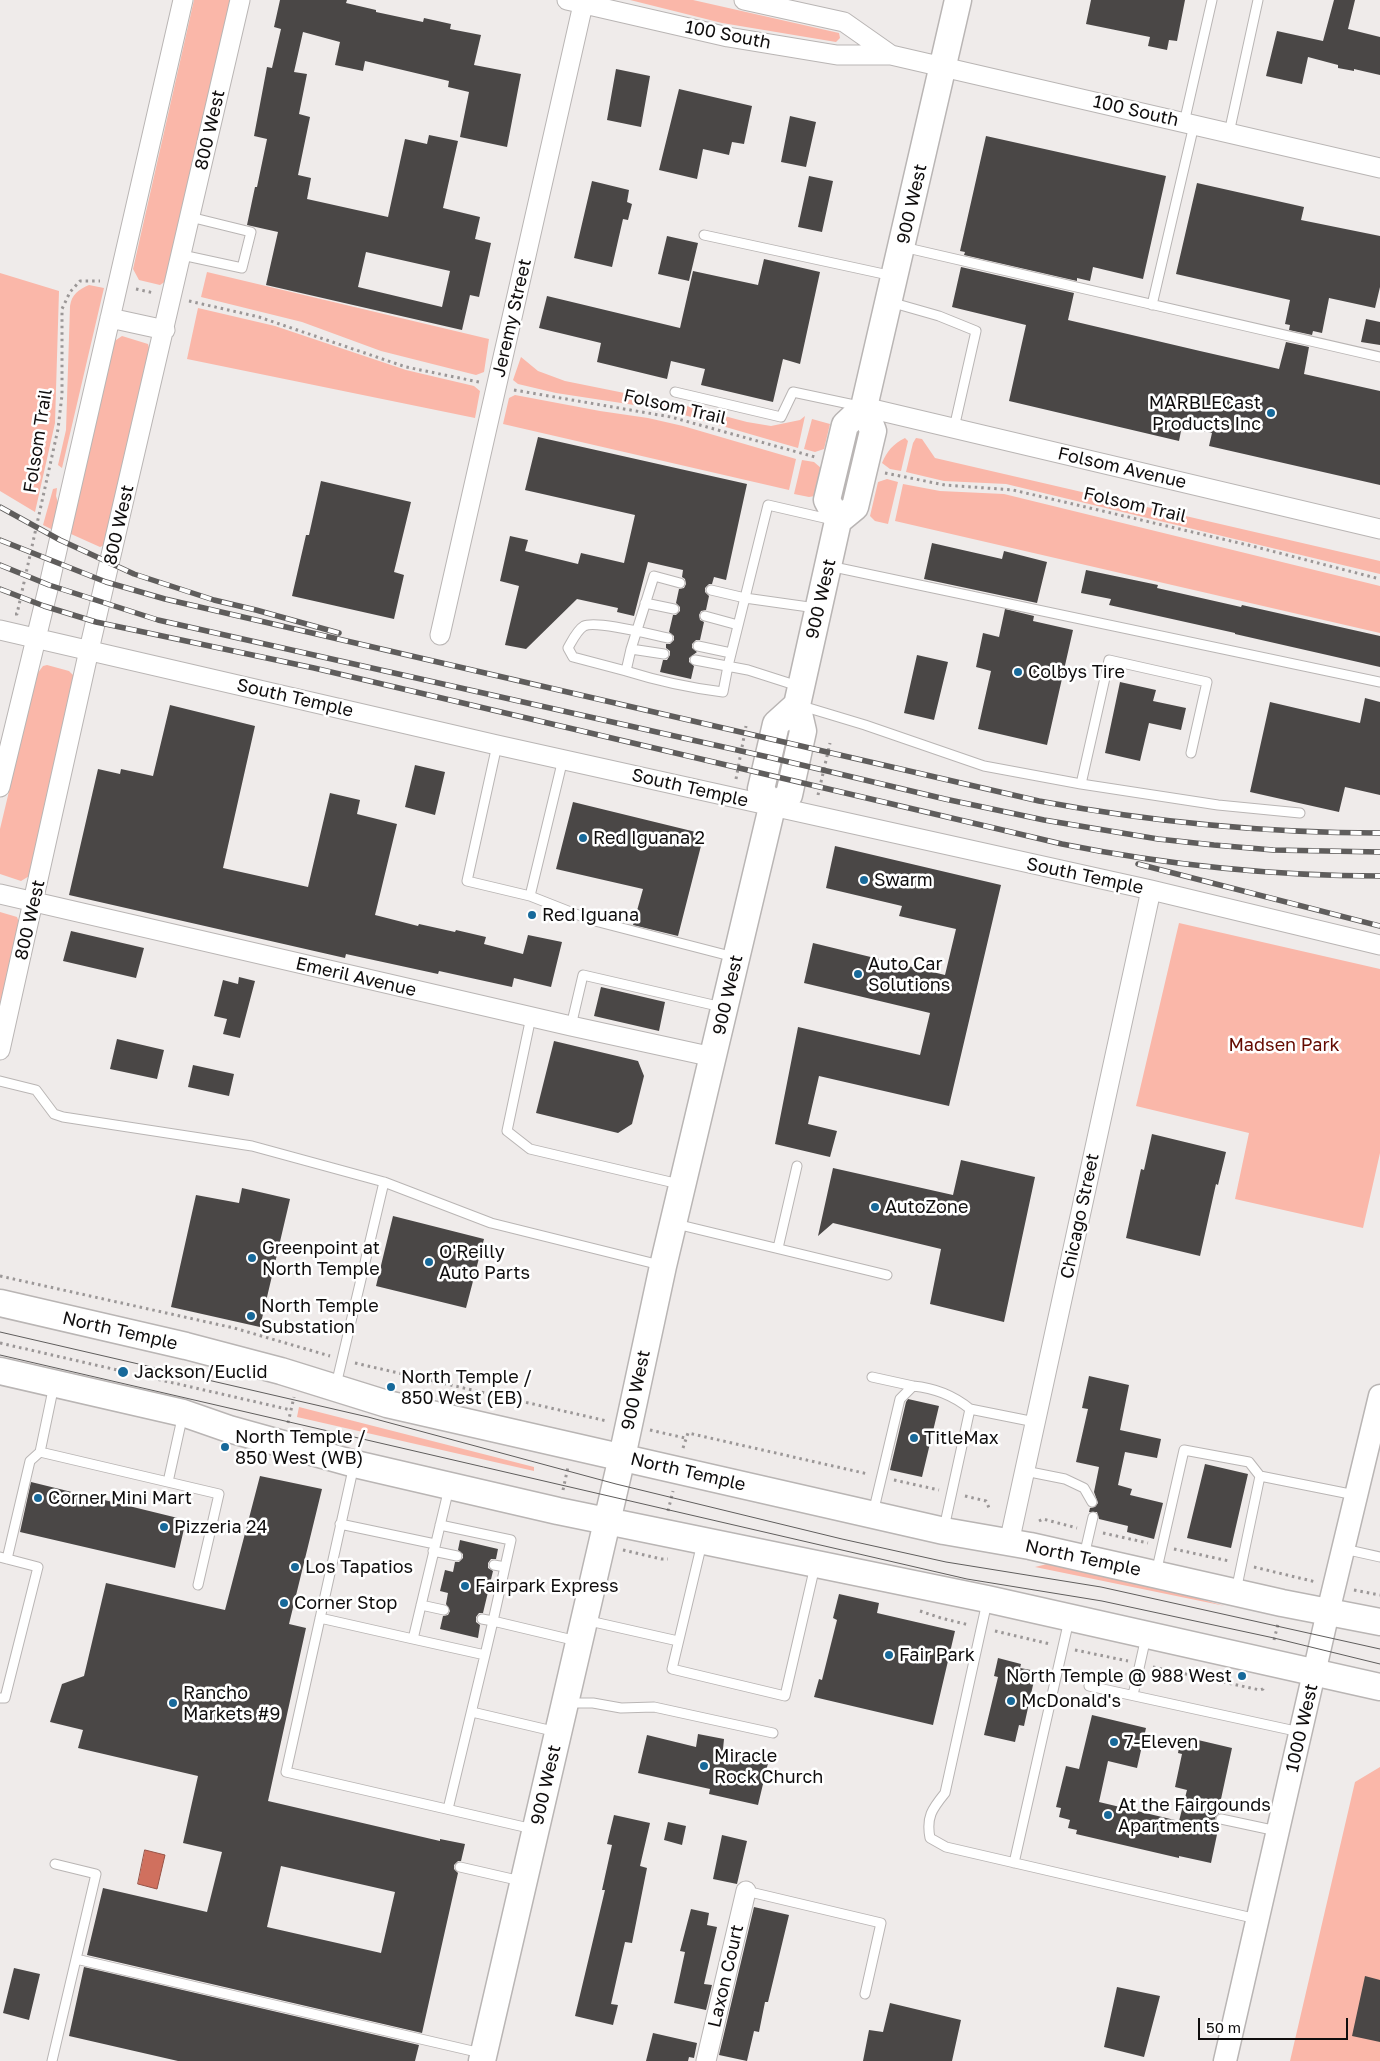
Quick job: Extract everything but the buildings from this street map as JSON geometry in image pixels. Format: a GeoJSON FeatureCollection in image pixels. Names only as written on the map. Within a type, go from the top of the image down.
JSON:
{"type":"FeatureCollection","features":[{"type":"Feature","properties":{"kind":"main road","name":"900 West"},"geometry":{"type":"LineString","coordinates":[[864,407],[958,0]]}},
{"type":"Feature","properties":{"kind":"main road"},"geometry":{"type":"LineString","coordinates":[[838,521],[827,500],[845,425],[864,407]]}},
{"type":"Feature","properties":{"kind":"main road","name":"900 West"},"geometry":{"type":"LineString","coordinates":[[799,696],[838,521]]}},
{"type":"Feature","properties":{"kind":"main road"},"geometry":{"type":"LineString","coordinates":[[772,807],[761,789],[776,724],[799,696]]}},
{"type":"Feature","properties":{"kind":"main road","name":"900 West"},"geometry":{"type":"LineString","coordinates":[[483,2057],[622,1457],[663,1266],[772,807]]}},
{"type":"Feature","properties":{"kind":"main road","name":"North Temple"},"geometry":{"type":"LineString","coordinates":[[0,1303],[186,1346],[387,1404],[944,1531],[1084,1557],[1235,1592],[1380,1622]]}},
{"type":"Feature","properties":{"kind":"main road"},"geometry":{"type":"LineString","coordinates":[[0,1371],[183,1414],[255,1437],[355,1464],[607,1522],[663,1532],[700,1550],[816,1563],[1069,1617],[1380,1687]]}},
{"type":"Feature","properties":{"kind":"street"},"geometry":{"type":"LineString","coordinates":[[0,783],[37,638],[183,0]]}},
{"type":"Feature","properties":{"kind":"street","name":"800 West"},"geometry":{"type":"LineString","coordinates":[[0,1050],[89,650],[165,330],[240,0]]}},
{"type":"Feature","properties":{"kind":"street","name":"100 South"},"geometry":{"type":"LineString","coordinates":[[744,0],[844,22],[891,54]]}},
{"type":"Feature","properties":{"kind":"street","name":"100 South"},"geometry":{"type":"LineString","coordinates":[[578,1],[728,37],[837,55],[891,54],[1380,168]]}},
{"type":"Feature","properties":{"kind":"street","name":"Jeremy Street"},"geometry":{"type":"LineString","coordinates":[[440,635],[578,1]]}},
{"type":"Feature","properties":{"kind":"street"},"geometry":{"type":"LineString","coordinates":[[110,318],[165,330]]}},
{"type":"Feature","properties":{"kind":"street","name":"Folsom Avenue"},"geometry":{"type":"LineString","coordinates":[[864,407],[1380,528]]}},
{"type":"Feature","properties":{"kind":"street","name":"South Temple"},"geometry":{"type":"LineString","coordinates":[[0,630],[563,760],[1151,890],[1380,945]]}},
{"type":"Feature","properties":{"kind":"street","name":"Chicago Street"},"geometry":{"type":"LineString","coordinates":[[1009,1543],[1151,890]]}},
{"type":"Feature","properties":{"kind":"street","name":"Emeril Avenue"},"geometry":{"type":"LineString","coordinates":[[0,894],[531,1017],[713,1057]]}},
{"type":"Feature","properties":{"kind":"street","name":"1000 West"},"geometry":{"type":"LineString","coordinates":[[1225,2061],[1328,1612],[1380,1396]]}},
{"type":"Feature","properties":{"kind":"street","name":"Laxon Court"},"geometry":{"type":"LineString","coordinates":[[706,2061],[746,1891]]}},
{"type":"Feature","properties":{"kind":"lane"},"geometry":{"type":"LineString","coordinates":[[1152,305],[1212,0]]}},
{"type":"Feature","properties":{"kind":"lane"},"geometry":{"type":"LineString","coordinates":[[1229,133],[1258,0]]}},
{"type":"Feature","properties":{"kind":"lane"},"geometry":{"type":"LineString","coordinates":[[182,255],[242,268],[251,232],[190,217]]}},
{"type":"Feature","properties":{"kind":"lane"},"geometry":{"type":"LineString","coordinates":[[704,235],[895,276]]}},
{"type":"Feature","properties":{"kind":"lane"},"geometry":{"type":"LineString","coordinates":[[902,247],[1380,357]]}},
{"type":"Feature","properties":{"kind":"lane"},"geometry":{"type":"LineString","coordinates":[[889,302],[939,316],[976,331],[954,428]]}},
{"type":"Feature","properties":{"kind":"lane"},"geometry":{"type":"LineString","coordinates":[[675,392],[781,417],[793,392],[864,407]]}},
{"type":"Feature","properties":{"kind":"lane"},"geometry":{"type":"LineString","coordinates":[[668,638],[591,624],[583,627],[568,648],[573,657],[686,687],[723,692],[768,505],[838,521]]}},
{"type":"Feature","properties":{"kind":"lane"},"geometry":{"type":"LineString","coordinates":[[829,566],[1380,682]]}},
{"type":"Feature","properties":{"kind":"lane"},"geometry":{"type":"LineString","coordinates":[[626,671],[654,576],[680,583]]}},
{"type":"Feature","properties":{"kind":"lane"},"geometry":{"type":"LineString","coordinates":[[711,590],[745,598],[819,608]]}},
{"type":"Feature","properties":{"kind":"lane"},"geometry":{"type":"LineString","coordinates":[[645,603],[674,609]]}},
{"type":"Feature","properties":{"kind":"lane"},"geometry":{"type":"LineString","coordinates":[[705,616],[738,625]]}},
{"type":"Feature","properties":{"kind":"lane"},"geometry":{"type":"LineString","coordinates":[[698,646],[732,653]]}},
{"type":"Feature","properties":{"kind":"lane"},"geometry":{"type":"LineString","coordinates":[[631,649],[664,654]]}},
{"type":"Feature","properties":{"kind":"lane"},"geometry":{"type":"LineString","coordinates":[[695,660],[728,666],[865,725],[984,766],[1081,784],[1218,804],[1300,813]]}},
{"type":"Feature","properties":{"kind":"lane"},"geometry":{"type":"LineString","coordinates":[[1081,784],[1109,660],[1207,682],[1191,753]]}},
{"type":"Feature","properties":{"kind":"lane"},"geometry":{"type":"LineString","coordinates":[[497,745],[467,881],[530,896],[591,920],[737,957]]}},
{"type":"Feature","properties":{"kind":"lane"},"geometry":{"type":"LineString","coordinates":[[530,896],[563,760]]}},
{"type":"Feature","properties":{"kind":"lane"},"geometry":{"type":"LineString","coordinates":[[571,1026],[583,974],[725,1008]]}},
{"type":"Feature","properties":{"kind":"lane"},"geometry":{"type":"LineString","coordinates":[[531,1017],[507,1130],[530,1149],[682,1185]]}},
{"type":"Feature","properties":{"kind":"lane"},"geometry":{"type":"LineString","coordinates":[[0,1081],[36,1090],[54,1114],[63,1117],[252,1146],[384,1182],[492,1223],[663,1266]]}},
{"type":"Feature","properties":{"kind":"lane"},"geometry":{"type":"LineString","coordinates":[[778,1248],[797,1166]]}},
{"type":"Feature","properties":{"kind":"lane"},"geometry":{"type":"LineString","coordinates":[[336,1388],[384,1182]]}},
{"type":"Feature","properties":{"kind":"lane"},"geometry":{"type":"LineString","coordinates":[[673,1223],[887,1275]]}},
{"type":"Feature","properties":{"kind":"lane"},"geometry":{"type":"LineString","coordinates":[[872,1377],[926,1387],[942,1392],[958,1399],[970,1409],[1035,1422]]}},
{"type":"Feature","properties":{"kind":"lane"},"geometry":{"type":"LineString","coordinates":[[0,1698],[5,1698],[38,1567],[3,1558],[30,1461],[40,1452],[54,1384]]}},
{"type":"Feature","properties":{"kind":"lane"},"geometry":{"type":"LineString","coordinates":[[872,1515],[900,1399],[913,1386]]}},
{"type":"Feature","properties":{"kind":"lane"},"geometry":{"type":"LineString","coordinates":[[944,1531],[970,1409]]}},
{"type":"Feature","properties":{"kind":"lane"},"geometry":{"type":"LineString","coordinates":[[168,1482],[183,1414]]}},
{"type":"Feature","properties":{"kind":"lane"},"geometry":{"type":"LineString","coordinates":[[1156,1574],[1184,1450],[1249,1462],[1260,1476],[1356,1495]]}},
{"type":"Feature","properties":{"kind":"lane"},"geometry":{"type":"LineString","coordinates":[[40,1452],[219,1494],[198,1585]]}},
{"type":"Feature","properties":{"kind":"lane"},"geometry":{"type":"LineString","coordinates":[[355,1464],[340,1524],[286,1772],[536,1829]]}},
{"type":"Feature","properties":{"kind":"lane"},"geometry":{"type":"LineString","coordinates":[[1024,1471],[1066,1480],[1084,1488],[1092,1502]]}},
{"type":"Feature","properties":{"kind":"lane"},"geometry":{"type":"LineString","coordinates":[[1235,1592],[1260,1476]]}},
{"type":"Feature","properties":{"kind":"lane"},"geometry":{"type":"LineString","coordinates":[[413,1639],[450,1486]]}},
{"type":"Feature","properties":{"kind":"lane"},"geometry":{"type":"LineString","coordinates":[[1084,1557],[1093,1518]]}},
{"type":"Feature","properties":{"kind":"lane"},"geometry":{"type":"LineString","coordinates":[[340,1524],[434,1548],[457,1556]]}},
{"type":"Feature","properties":{"kind":"lane"},"geometry":{"type":"LineString","coordinates":[[440,1524],[510,1540],[493,1621],[448,1809]]}},
{"type":"Feature","properties":{"kind":"lane"},"geometry":{"type":"LineString","coordinates":[[1343,1548],[1380,1557]]}},
{"type":"Feature","properties":{"kind":"lane"},"geometry":{"type":"LineString","coordinates":[[700,1550],[672,1670],[785,1696],[816,1563]]}},
{"type":"Feature","properties":{"kind":"lane"},"geometry":{"type":"LineString","coordinates":[[494,1564],[505,1566]]}},
{"type":"Feature","properties":{"kind":"lane"},"geometry":{"type":"LineString","coordinates":[[987,1599],[945,1793],[933,1808],[928,1826],[930,1838],[946,1847],[1258,1919]]}},
{"type":"Feature","properties":{"kind":"lane"},"geometry":{"type":"LineString","coordinates":[[421,1606],[444,1610]]}},
{"type":"Feature","properties":{"kind":"lane"},"geometry":{"type":"LineString","coordinates":[[1014,1863],[1069,1617]]}},
{"type":"Feature","properties":{"kind":"lane"},"geometry":{"type":"LineString","coordinates":[[320,1618],[485,1655]]}},
{"type":"Feature","properties":{"kind":"lane"},"geometry":{"type":"LineString","coordinates":[[482,1618],[493,1621],[678,1642]]}},
{"type":"Feature","properties":{"kind":"lane"},"geometry":{"type":"LineString","coordinates":[[1133,1695],[1146,1634]]}},
{"type":"Feature","properties":{"kind":"lane"},"geometry":{"type":"LineString","coordinates":[[1090,1686],[1301,1732]]}},
{"type":"Feature","properties":{"kind":"lane"},"geometry":{"type":"LineString","coordinates":[[565,1703],[593,1703],[620,1708],[654,1707],[773,1733]]}},
{"type":"Feature","properties":{"kind":"lane"},"geometry":{"type":"LineString","coordinates":[[472,1712],[558,1732]]}},
{"type":"Feature","properties":{"kind":"lane"},"geometry":{"type":"LineString","coordinates":[[1221,1818],[1278,1832]]}},
{"type":"Feature","properties":{"kind":"lane"},"geometry":{"type":"LineString","coordinates":[[52,2061],[96,1874],[55,1864]]}},
{"type":"Feature","properties":{"kind":"lane"},"geometry":{"type":"LineString","coordinates":[[460,1867],[524,1881]]}},
{"type":"Feature","properties":{"kind":"lane"},"geometry":{"type":"LineString","coordinates":[[746,1891],[881,1923],[866,1994]]}},
{"type":"Feature","properties":{"kind":"lane"},"geometry":{"type":"LineString","coordinates":[[76,1960],[483,2057]]}},
{"type":"Feature","properties":{"kind":"path","name":"Folsom Trail"},"geometry":{"type":"LineString","coordinates":[[10,612],[17,614],[58,429],[62,395],[62,308],[70,292],[80,281],[103,281]]}},
{"type":"Feature","properties":{"kind":"path"},"geometry":{"type":"LineString","coordinates":[[126,286],[164,295]]}},
{"type":"Feature","properties":{"kind":"path"},"geometry":{"type":"LineString","coordinates":[[187,300],[259,317],[406,367],[482,382]]}},
{"type":"Feature","properties":{"kind":"path","name":"Folsom Trail"},"geometry":{"type":"LineString","coordinates":[[521,391],[671,416],[822,458]]}},
{"type":"Feature","properties":{"kind":"path","name":"Folsom Trail"},"geometry":{"type":"LineString","coordinates":[[881,472],[945,485],[1013,490],[1380,578]]}},
{"type":"Feature","properties":{"kind":"path"},"geometry":{"type":"LineString","coordinates":[[736,779],[746,726]]}},
{"type":"Feature","properties":{"kind":"path"},"geometry":{"type":"LineString","coordinates":[[818,795],[830,743]]}},
{"type":"Feature","properties":{"kind":"path"},"geometry":{"type":"LineString","coordinates":[[0,1276],[234,1328],[367,1366],[580,1416],[558,1511]]}},
{"type":"Feature","properties":{"kind":"path"},"geometry":{"type":"LineString","coordinates":[[0,1343],[291,1410]]}},
{"type":"Feature","properties":{"kind":"path"},"geometry":{"type":"LineString","coordinates":[[289,1416],[292,1403]]}},
{"type":"Feature","properties":{"kind":"path"},"geometry":{"type":"LineString","coordinates":[[700,1550],[686,1557],[657,1558],[688,1432],[986,1501],[990,1510]]}},
{"type":"Feature","properties":{"kind":"path"},"geometry":{"type":"LineString","coordinates":[[916,1609],[981,1628],[1260,1690],[1263,1689],[1282,1602]]}},
{"type":"Feature","properties":{"kind":"green space"},"geometry":{"type":"Polygon","coordinates":[[[194,0],[233,0],[169,279],[160,285],[139,280],[133,269],[194,0]]]}},
{"type":"Feature","properties":{"kind":"green space"},"geometry":{"type":"Polygon","coordinates":[[[630,0],[693,0],[839,33],[840,38],[836,42],[722,23],[630,0]]]}},
{"type":"Feature","properties":{"kind":"green space"},"geometry":{"type":"Polygon","coordinates":[[[207,272],[489,339],[484,372],[476,375],[381,351],[302,322],[201,297],[207,272]]]}},
{"type":"Feature","properties":{"kind":"green space"},"geometry":{"type":"Polygon","coordinates":[[[0,273],[59,291],[55,423],[35,512],[0,491],[0,273]]]}},
{"type":"Feature","properties":{"kind":"green space"},"geometry":{"type":"Polygon","coordinates":[[[89,285],[104,288],[62,468],[58,465],[66,430],[70,306],[72,298],[76,293],[89,285]]]}},
{"type":"Feature","properties":{"kind":"green space"},"geometry":{"type":"Polygon","coordinates":[[[198,308],[275,326],[406,370],[474,386],[480,391],[475,418],[187,359],[198,308]]]}},
{"type":"Feature","properties":{"kind":"green space"},"geometry":{"type":"Polygon","coordinates":[[[122,336],[148,344],[150,351],[107,544],[100,547],[71,534],[70,526],[113,342],[122,336]]]}},
{"type":"Feature","properties":{"kind":"green space"},"geometry":{"type":"Polygon","coordinates":[[[521,357],[538,371],[565,381],[679,404],[747,422],[771,426],[800,420],[805,416],[798,448],[667,410],[556,393],[518,384],[513,380],[521,357]]]}},
{"type":"Feature","properties":{"kind":"green space"},"geometry":{"type":"Polygon","coordinates":[[[515,395],[648,418],[683,426],[796,459],[789,490],[503,424],[509,398],[515,395]]]}},
{"type":"Feature","properties":{"kind":"green space"},"geometry":{"type":"Polygon","coordinates":[[[812,419],[830,424],[824,449],[815,452],[804,449],[812,419]]]}},
{"type":"Feature","properties":{"kind":"green space"},"geometry":{"type":"Polygon","coordinates":[[[905,438],[908,441],[901,471],[890,469],[882,463],[888,451],[905,438]]]}},
{"type":"Feature","properties":{"kind":"green space"},"geometry":{"type":"Polygon","coordinates":[[[916,438],[922,439],[935,458],[1380,561],[1380,574],[1006,484],[944,481],[906,472],[916,438]]]}},
{"type":"Feature","properties":{"kind":"green space"},"geometry":{"type":"Polygon","coordinates":[[[802,460],[814,462],[821,468],[815,496],[809,497],[794,494],[802,460]]]}},
{"type":"Feature","properties":{"kind":"green space"},"geometry":{"type":"Polygon","coordinates":[[[887,479],[898,482],[888,524],[875,521],[870,516],[878,482],[887,479]]]}},
{"type":"Feature","properties":{"kind":"green space"},"geometry":{"type":"Polygon","coordinates":[[[903,484],[940,491],[1004,494],[1380,586],[1380,633],[895,521],[903,484]]]}},
{"type":"Feature","properties":{"kind":"green space"},"geometry":{"type":"Polygon","coordinates":[[[57,488],[56,496],[59,506],[55,531],[43,525],[53,489],[57,488]]]}},
{"type":"Feature","properties":{"kind":"green space"},"geometry":{"type":"Polygon","coordinates":[[[47,665],[69,671],[76,678],[31,875],[21,881],[0,874],[0,829],[37,674],[43,666],[47,665]]]}},
{"type":"Feature","properties":{"kind":"green space"},"geometry":{"type":"Polygon","coordinates":[[[0,912],[17,917],[19,922],[0,1014],[0,912]]]}},
{"type":"Feature","properties":{"kind":"green space","name":"Madsen Park"},"geometry":{"type":"Polygon","coordinates":[[[1179,923],[1380,969],[1380,1153],[1363,1228],[1235,1199],[1249,1133],[1136,1106],[1179,923]]]}},
{"type":"Feature","properties":{"kind":"green space"},"geometry":{"type":"Polygon","coordinates":[[[299,1407],[534,1467],[534,1471],[297,1417],[299,1407]]]}},
{"type":"Feature","properties":{"kind":"green space"},"geometry":{"type":"Polygon","coordinates":[[[1051,1563],[1142,1583],[1225,1606],[1035,1567],[1051,1563]]]}},
{"type":"Feature","properties":{"kind":"green space"},"geometry":{"type":"Polygon","coordinates":[[[1380,1767],[1380,2061],[1290,2061],[1355,1782],[1380,1767]]]}},
{"type":"Feature","properties":{"kind":"shaded area"},"geometry":{"type":"Polygon","coordinates":[[[145,1850],[165,1855],[157,1889],[138,1884],[145,1850]]]}},
{"type":"Feature","properties":{"kind":"tram line"},"geometry":{"type":"LineString","coordinates":[[0,1332],[368,1417],[616,1484],[842,1539],[946,1562],[1101,1587],[1380,1649]]}},
{"type":"Feature","properties":{"kind":"tram line"},"geometry":{"type":"LineString","coordinates":[[0,1355],[967,1579],[1102,1601],[1274,1638],[1380,1664]]}},
{"type":"Feature","properties":{"kind":"railway"},"geometry":{"type":"LineString","coordinates":[[0,507],[60,540],[134,574],[214,600],[339,633]]}},
{"type":"Feature","properties":{"kind":"railway"},"geometry":{"type":"LineString","coordinates":[[0,540],[106,582],[165,599],[1039,801],[1124,815],[1209,825],[1294,831],[1380,833]]}},
{"type":"Feature","properties":{"kind":"railway"},"geometry":{"type":"LineString","coordinates":[[0,565],[49,585],[158,620],[1044,820],[1158,839],[1214,845],[1273,850],[1380,852]]}},
{"type":"Feature","properties":{"kind":"railway"},"geometry":{"type":"LineString","coordinates":[[0,589],[44,606],[96,622],[314,668],[1062,844],[1141,858],[1220,868],[1300,874],[1380,876]]}},
{"type":"Feature","properties":{"kind":"railway"},"geometry":{"type":"LineString","coordinates":[[1138,864],[1380,926]]}},
{"type":"Feature","properties":{"kind":"place","name":"MARBLECast Products Inc"},"geometry":{"type":"Point","coordinates":[1271,413]}},
{"type":"Feature","properties":{"kind":"place","name":"Colbys Tire"},"geometry":{"type":"Point","coordinates":[1018,672]}},
{"type":"Feature","properties":{"kind":"place","name":"Red Iguana 2"},"geometry":{"type":"Point","coordinates":[583,838]}},
{"type":"Feature","properties":{"kind":"place","name":"Swarm"},"geometry":{"type":"Point","coordinates":[864,880]}},
{"type":"Feature","properties":{"kind":"place","name":"Red Iguana"},"geometry":{"type":"Point","coordinates":[532,915]}},
{"type":"Feature","properties":{"kind":"place","name":"Auto Car Solutions"},"geometry":{"type":"Point","coordinates":[858,974]}},
{"type":"Feature","properties":{"kind":"place","name":"AutoZone"},"geometry":{"type":"Point","coordinates":[875,1207]}},
{"type":"Feature","properties":{"kind":"place","name":"Greenpoint at North Temple"},"geometry":{"type":"Point","coordinates":[252,1258]}},
{"type":"Feature","properties":{"kind":"place","name":"O'Reilly Auto Parts"},"geometry":{"type":"Point","coordinates":[429,1262]}},
{"type":"Feature","properties":{"kind":"place","name":"North Temple Substation"},"geometry":{"type":"Point","coordinates":[251,1316]}},
{"type":"Feature","properties":{"kind":"place","name":"Jackson/Euclid"},"geometry":{"type":"Point","coordinates":[123,1372]}},
{"type":"Feature","properties":{"kind":"place","name":"North Temple / 850 West (EB)"},"geometry":{"type":"Point","coordinates":[391,1387]}},
{"type":"Feature","properties":{"kind":"place","name":"TitleMax"},"geometry":{"type":"Point","coordinates":[914,1438]}},
{"type":"Feature","properties":{"kind":"place","name":"North Temple / 850 West (WB)"},"geometry":{"type":"Point","coordinates":[225,1447]}},
{"type":"Feature","properties":{"kind":"place","name":"Corner Mini Mart"},"geometry":{"type":"Point","coordinates":[38,1498]}},
{"type":"Feature","properties":{"kind":"place","name":"Pizzeria 24"},"geometry":{"type":"Point","coordinates":[164,1527]}},
{"type":"Feature","properties":{"kind":"place","name":"Los Tapatios"},"geometry":{"type":"Point","coordinates":[295,1567]}},
{"type":"Feature","properties":{"kind":"place","name":"Fairpark Express"},"geometry":{"type":"Point","coordinates":[465,1586]}},
{"type":"Feature","properties":{"kind":"place","name":"Corner Stop"},"geometry":{"type":"Point","coordinates":[284,1603]}},
{"type":"Feature","properties":{"kind":"place","name":"Fair Park"},"geometry":{"type":"Point","coordinates":[889,1655]}},
{"type":"Feature","properties":{"kind":"place","name":"North Temple @ 988 West"},"geometry":{"type":"Point","coordinates":[1242,1676]}},
{"type":"Feature","properties":{"kind":"place","name":"McDonald's"},"geometry":{"type":"Point","coordinates":[1011,1701]}},
{"type":"Feature","properties":{"kind":"place","name":"Rancho Markets #9"},"geometry":{"type":"Point","coordinates":[173,1703]}},
{"type":"Feature","properties":{"kind":"place","name":"7-Eleven"},"geometry":{"type":"Point","coordinates":[1114,1742]}},
{"type":"Feature","properties":{"kind":"place","name":"Miracle Rock Church"},"geometry":{"type":"Point","coordinates":[704,1766]}},
{"type":"Feature","properties":{"kind":"place","name":"At the Fairgounds Apartments"},"geometry":{"type":"Point","coordinates":[1108,1815]}}]}
